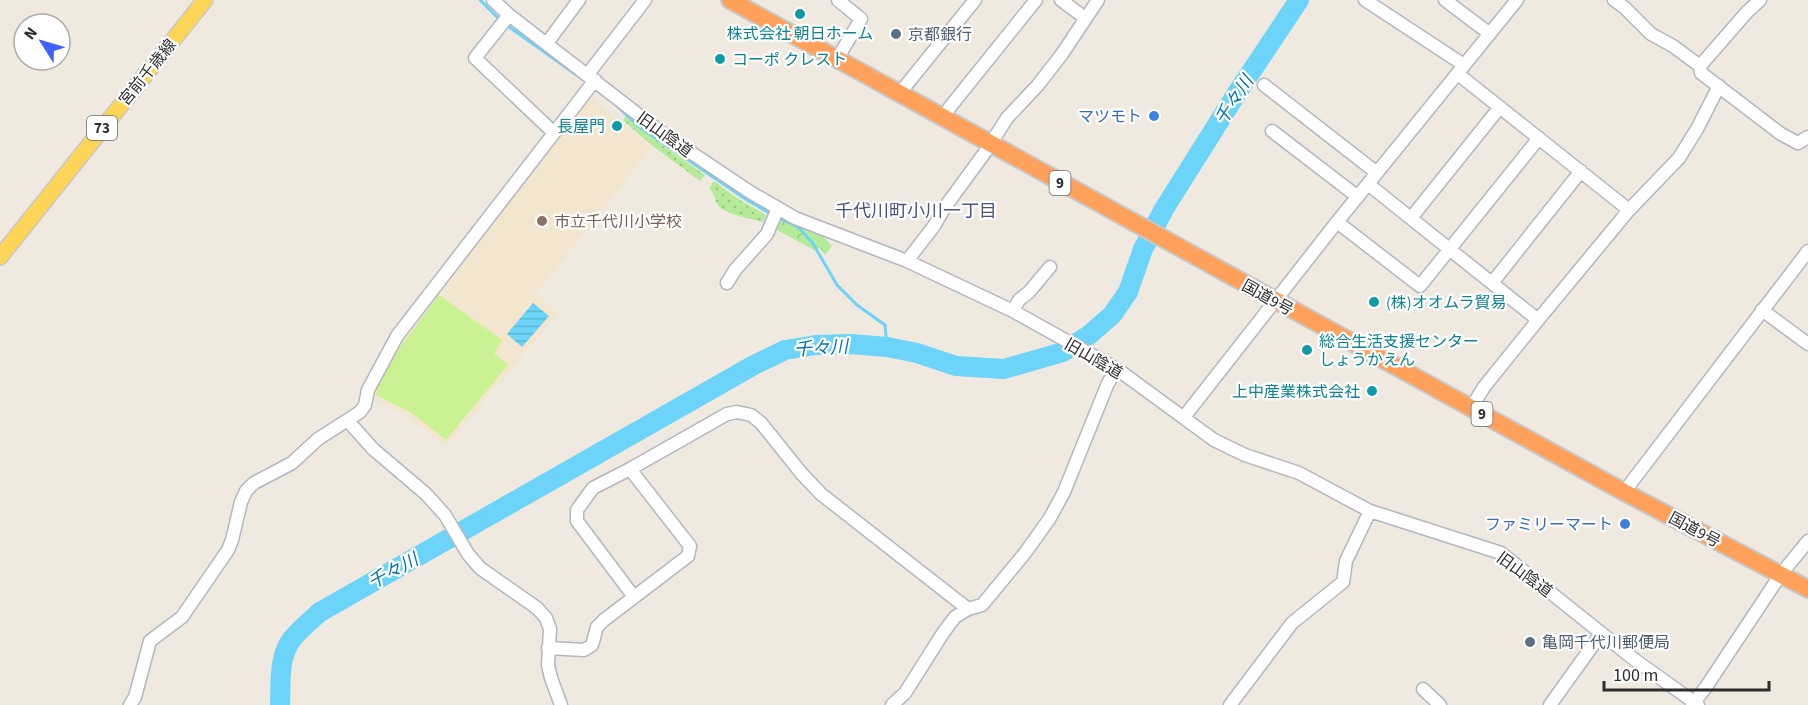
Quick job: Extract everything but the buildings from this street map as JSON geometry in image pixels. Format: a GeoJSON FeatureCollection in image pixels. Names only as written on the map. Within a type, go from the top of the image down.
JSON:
{"type":"FeatureCollection","features":[{"type":"Feature","properties":{"kind":"highway","name":"国道9号"},"geometry":{"type":"LineString","coordinates":[[730,0],[1624,492],[1808,589]]}},
{"type":"Feature","properties":{"kind":"main road","name":"宮前千歳線"},"geometry":{"type":"LineString","coordinates":[[0,257],[205,0]]}},
{"type":"Feature","properties":{"kind":"street","name":"旧山陰道"},"geometry":{"type":"LineString","coordinates":[[493,0],[505,20],[547,43],[591,81],[662,133],[750,192],[795,218],[907,261],[1014,311],[1117,369],[1214,440],[1245,455],[1299,473],[1370,511],[1501,553],[1601,634],[1695,704]]}},
{"type":"Feature","properties":{"kind":"street"},"geometry":{"type":"LineString","coordinates":[[547,43],[579,0]]}},
{"type":"Feature","properties":{"kind":"street"},"geometry":{"type":"LineString","coordinates":[[130,705],[135,697],[150,641],[182,617],[228,550],[246,491],[254,483],[292,463],[318,439],[360,412],[368,390],[397,336],[554,133],[645,0]]}},
{"type":"Feature","properties":{"kind":"street"},"geometry":{"type":"LineString","coordinates":[[837,59],[861,20],[838,0]]}},
{"type":"Feature","properties":{"kind":"street"},"geometry":{"type":"LineString","coordinates":[[899,94],[975,0]]}},
{"type":"Feature","properties":{"kind":"street"},"geometry":{"type":"LineString","coordinates":[[943,119],[950,107],[1036,0]]}},
{"type":"Feature","properties":{"kind":"street"},"geometry":{"type":"LineString","coordinates":[[1061,0],[1085,18]]}},
{"type":"Feature","properties":{"kind":"street"},"geometry":{"type":"LineString","coordinates":[[907,261],[934,226],[1007,118],[1038,85],[1062,54],[1098,0]]}},
{"type":"Feature","properties":{"kind":"street"},"geometry":{"type":"LineString","coordinates":[[1365,0],[1461,69],[1500,107],[1629,210]]}},
{"type":"Feature","properties":{"kind":"street"},"geometry":{"type":"LineString","coordinates":[[1184,417],[1517,0]]}},
{"type":"Feature","properties":{"kind":"street"},"geometry":{"type":"LineString","coordinates":[[1614,0],[1651,34],[1673,46],[1700,66],[1701,73],[1781,134],[1798,143],[1808,137]]}},
{"type":"Feature","properties":{"kind":"street"},"geometry":{"type":"LineString","coordinates":[[1700,66],[1760,0]]}},
{"type":"Feature","properties":{"kind":"street"},"geometry":{"type":"LineString","coordinates":[[1453,2],[1490,34]]}},
{"type":"Feature","properties":{"kind":"street"},"geometry":{"type":"LineString","coordinates":[[505,20],[475,58],[554,133]]}},
{"type":"Feature","properties":{"kind":"street"},"geometry":{"type":"LineString","coordinates":[[1264,86],[1377,173]]}},
{"type":"Feature","properties":{"kind":"street"},"geometry":{"type":"LineString","coordinates":[[1471,408],[1484,387],[1629,210],[1679,158],[1719,86]]}},
{"type":"Feature","properties":{"kind":"street"},"geometry":{"type":"LineString","coordinates":[[1411,218],[1500,107]]}},
{"type":"Feature","properties":{"kind":"street"},"geometry":{"type":"LineString","coordinates":[[1272,130],[1358,197]]}},
{"type":"Feature","properties":{"kind":"street"},"geometry":{"type":"LineString","coordinates":[[1338,222],[1420,286],[1539,138]]}},
{"type":"Feature","properties":{"kind":"street"},"geometry":{"type":"LineString","coordinates":[[1492,283],[1581,171]]}},
{"type":"Feature","properties":{"kind":"street"},"geometry":{"type":"LineString","coordinates":[[1368,184],[1538,320]]}},
{"type":"Feature","properties":{"kind":"street"},"geometry":{"type":"LineString","coordinates":[[727,283],[735,270],[767,234],[778,208]]}},
{"type":"Feature","properties":{"kind":"street"},"geometry":{"type":"LineString","coordinates":[[1624,492],[1808,251]]}},
{"type":"Feature","properties":{"kind":"street"},"geometry":{"type":"LineString","coordinates":[[1014,311],[1019,300],[1029,292],[1050,267]]}},
{"type":"Feature","properties":{"kind":"street"},"geometry":{"type":"LineString","coordinates":[[1762,310],[1808,344]]}},
{"type":"Feature","properties":{"kind":"street"},"geometry":{"type":"LineString","coordinates":[[892,705],[905,693],[955,617],[968,609],[982,605],[1026,553],[1050,518],[1064,492],[1108,383],[1117,369]]}},
{"type":"Feature","properties":{"kind":"street"},"geometry":{"type":"LineString","coordinates":[[634,597],[577,522],[577,510],[593,488],[727,414],[738,412],[751,415],[761,423],[821,494],[968,609]]}},
{"type":"Feature","properties":{"kind":"street"},"geometry":{"type":"LineString","coordinates":[[348,421],[373,449],[426,494],[445,514],[468,554],[480,567],[537,608],[546,618],[550,629],[548,648],[551,678],[561,705]]}},
{"type":"Feature","properties":{"kind":"street"},"geometry":{"type":"LineString","coordinates":[[548,648],[584,650],[592,645],[597,627],[604,620],[688,556],[690,546],[630,469]]}},
{"type":"Feature","properties":{"kind":"street"},"geometry":{"type":"LineString","coordinates":[[1230,705],[1292,623],[1343,582],[1346,561],[1370,511]]}},
{"type":"Feature","properties":{"kind":"street"},"geometry":{"type":"LineString","coordinates":[[1695,704],[1781,574],[1808,541]]}},
{"type":"Feature","properties":{"kind":"street"},"geometry":{"type":"LineString","coordinates":[[1550,705],[1601,634]]}},
{"type":"Feature","properties":{"kind":"street"},"geometry":{"type":"LineString","coordinates":[[1424,689],[1440,705]]}},
{"type":"Feature","properties":{"kind":"shaded area","name":"市立千代川小学校"},"geometry":{"type":"Polygon","coordinates":[[[588,95],[651,148],[536,294],[558,313],[447,446],[407,416],[372,398],[380,371],[398,339],[588,95]]]}},
{"type":"Feature","properties":{"kind":"green space"},"geometry":{"type":"Polygon","coordinates":[[[626,116],[639,128],[705,175],[700,181],[650,144],[623,120],[626,116]]]}},
{"type":"Feature","properties":{"kind":"green space"},"geometry":{"type":"Polygon","coordinates":[[[714,181],[738,199],[766,215],[763,222],[739,216],[721,208],[709,188],[714,181]]]}},
{"type":"Feature","properties":{"kind":"green space"},"geometry":{"type":"Polygon","coordinates":[[[782,217],[820,233],[832,246],[825,255],[819,247],[814,250],[777,230],[782,217]]]}},
{"type":"Feature","properties":{"kind":"green space"},"geometry":{"type":"Polygon","coordinates":[[[439,295],[502,340],[494,353],[508,365],[446,440],[412,413],[376,395],[382,371],[439,295]]]}},
{"type":"Feature","properties":{"kind":"water"},"geometry":{"type":"Polygon","coordinates":[[[533,303],[549,316],[522,347],[507,334],[533,303]]]}},
{"type":"Feature","properties":{"kind":"waterway"},"geometry":{"type":"LineString","coordinates":[[480,0],[500,20]]}},
{"type":"Feature","properties":{"kind":"waterway","name":"千々川"},"geometry":{"type":"LineString","coordinates":[[280,705],[284,654],[292,639],[320,612],[754,365],[785,350],[816,345],[851,344],[887,347],[917,353],[956,366],[1004,369],[1063,352],[1089,335],[1112,315],[1128,292],[1143,249],[1164,209],[1299,0]]}},
{"type":"Feature","properties":{"kind":"waterway"},"geometry":{"type":"LineString","coordinates":[[505,24],[578,76]]}},
{"type":"Feature","properties":{"kind":"waterway"},"geometry":{"type":"LineString","coordinates":[[614,103],[638,126],[773,215]]}},
{"type":"Feature","properties":{"kind":"waterway"},"geometry":{"type":"LineString","coordinates":[[779,218],[798,227],[812,242],[837,285],[857,305],[885,325],[887,347]]}},
{"type":"Feature","properties":{"kind":"place","name":"株式会社 朝日ホーム"},"geometry":{"type":"Point","coordinates":[800,14]}},
{"type":"Feature","properties":{"kind":"place","name":"京都銀行"},"geometry":{"type":"Point","coordinates":[896,34]}},
{"type":"Feature","properties":{"kind":"place","name":"コーポ クレスト"},"geometry":{"type":"Point","coordinates":[720,59]}},
{"type":"Feature","properties":{"kind":"place","name":"マツモト"},"geometry":{"type":"Point","coordinates":[1154,116]}},
{"type":"Feature","properties":{"kind":"place","name":"長屋門"},"geometry":{"type":"Point","coordinates":[617,126]}},
{"type":"Feature","properties":{"kind":"place","name":"市立千代川小学校"},"geometry":{"type":"Point","coordinates":[542,221]}},
{"type":"Feature","properties":{"kind":"place","name":"(株)オオムラ貿易"},"geometry":{"type":"Point","coordinates":[1374,302]}},
{"type":"Feature","properties":{"kind":"place","name":"総合生活支援センター しょうかえん"},"geometry":{"type":"Point","coordinates":[1307,350]}},
{"type":"Feature","properties":{"kind":"place","name":"上中産業株式会社"},"geometry":{"type":"Point","coordinates":[1372,391]}},
{"type":"Feature","properties":{"kind":"place","name":"ファミリーマート"},"geometry":{"type":"Point","coordinates":[1625,524]}},
{"type":"Feature","properties":{"kind":"place","name":"亀岡千代川郵便局"},"geometry":{"type":"Point","coordinates":[1530,642]}},
{"type":"Feature","properties":{"kind":"district","name":"千代川町小川一丁目"},"geometry":{"type":"Point","coordinates":[916,211]}}]}
